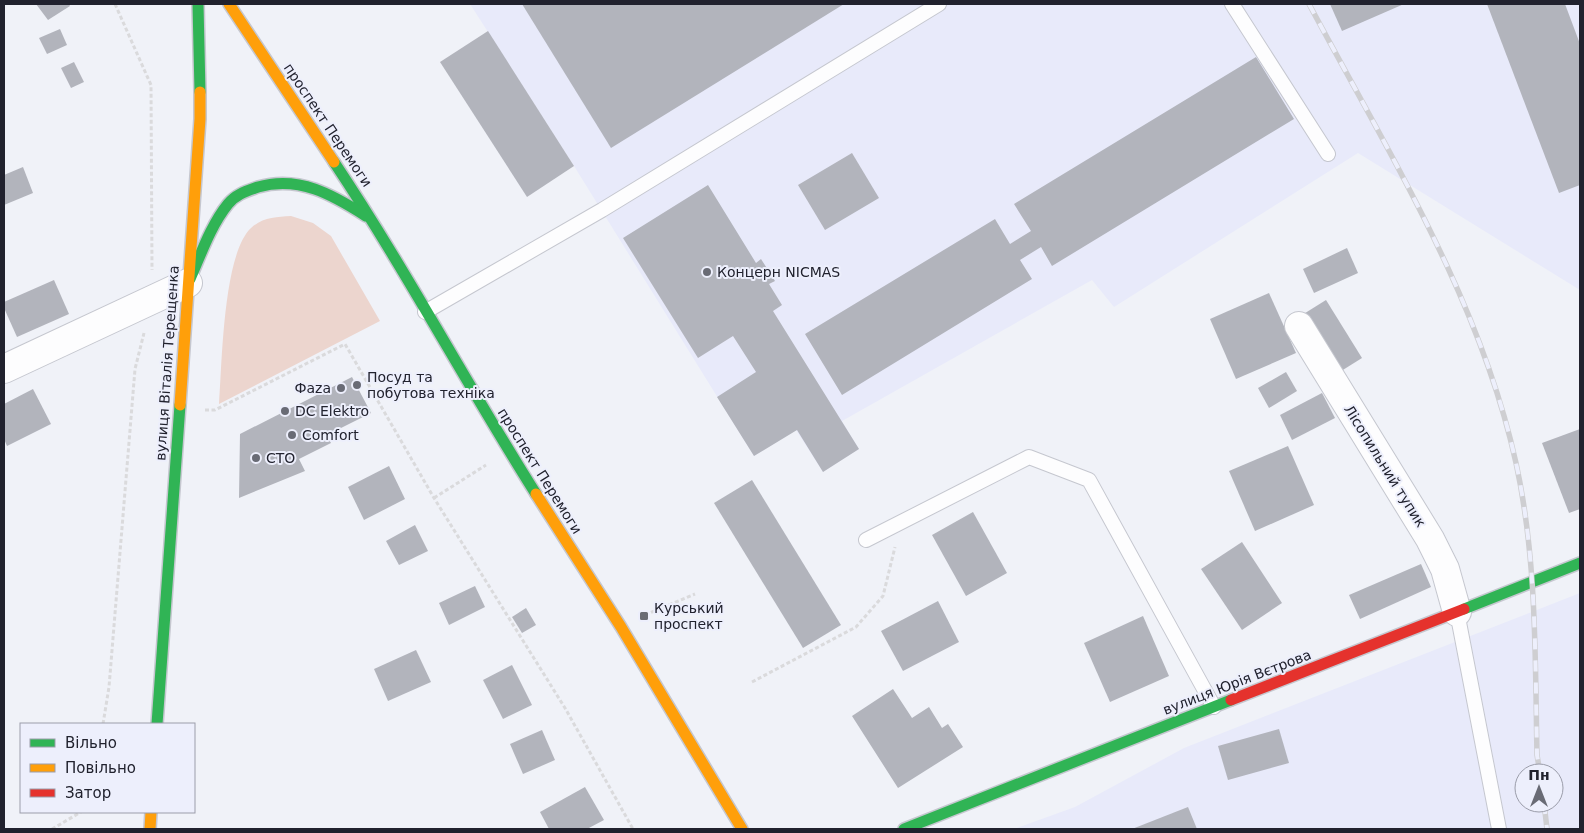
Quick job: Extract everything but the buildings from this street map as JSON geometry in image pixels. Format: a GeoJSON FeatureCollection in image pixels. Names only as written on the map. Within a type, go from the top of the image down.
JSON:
{"type":"FeatureCollection","features":[{"type":"Feature","properties":{"kind":"street","name":"вулиця Віталія Терещенка"},"geometry":{"type":"LineString","coordinates":[[157,723],[200,120],[198,4]]}},
{"type":"Feature","properties":{"kind":"street","name":"проспект Перемоги"},"geometry":{"type":"LineString","coordinates":[[229,4],[373,221],[425,312],[509,451],[621,627],[742,829]]}},
{"type":"Feature","properties":{"kind":"street"},"geometry":{"type":"LineString","coordinates":[[4,369],[188,283],[212,229],[235,196],[268,183],[307,184],[346,203],[373,221]]}},
{"type":"Feature","properties":{"kind":"street","name":"Лісопильний тупик"},"geometry":{"type":"LineString","coordinates":[[1299,326],[1430,539],[1446,569],[1457,612]]}},
{"type":"Feature","properties":{"kind":"street","name":"вулиця Юрія Вєтрова"},"geometry":{"type":"LineString","coordinates":[[904,829],[1580,563]]}},
{"type":"Feature","properties":{"kind":"street"},"geometry":{"type":"LineString","coordinates":[[150,829],[151,813]]}},
{"type":"Feature","properties":{"kind":"lane"},"geometry":{"type":"LineString","coordinates":[[425,312],[602,210],[939,4]]}},
{"type":"Feature","properties":{"kind":"lane"},"geometry":{"type":"LineString","coordinates":[[1232,4],[1328,154]]}},
{"type":"Feature","properties":{"kind":"lane"},"geometry":{"type":"LineString","coordinates":[[866,540],[1029,457],[1089,480],[1214,707]]}},
{"type":"Feature","properties":{"kind":"lane"},"geometry":{"type":"LineString","coordinates":[[1457,612],[1500,829]]}},
{"type":"Feature","properties":{"kind":"path"},"geometry":{"type":"LineString","coordinates":[[102,723],[109,687],[136,369],[152,300],[151,86],[115,4]]}},
{"type":"Feature","properties":{"kind":"path"},"geometry":{"type":"LineString","coordinates":[[204,410],[215,410],[345,344],[434,498],[565,708],[633,829]]}},
{"type":"Feature","properties":{"kind":"path"},"geometry":{"type":"LineString","coordinates":[[434,498],[509,451]]}},
{"type":"Feature","properties":{"kind":"path"},"geometry":{"type":"LineString","coordinates":[[752,682],[856,628],[883,596],[900,522]]}},
{"type":"Feature","properties":{"kind":"path"},"geometry":{"type":"LineString","coordinates":[[621,627],[695,594]]}},
{"type":"Feature","properties":{"kind":"path"},"geometry":{"type":"LineString","coordinates":[[52,829],[79,813]]}},
{"type":"Feature","properties":{"kind":"shaded area"},"geometry":{"type":"Polygon","coordinates":[[[470,4],[1580,4],[1580,290],[1358,153],[1114,307],[1092,280],[842,421],[859,449],[823,472],[796,430],[754,456],[574,166],[470,4]]]}},
{"type":"Feature","properties":{"kind":"shaded area"},"geometry":{"type":"Polygon","coordinates":[[[291,216],[313,223],[331,236],[380,321],[219,404],[223,338],[229,285],[242,241],[256,224],[270,218],[291,216]]]}},
{"type":"Feature","properties":{"kind":"shaded area"},"geometry":{"type":"Polygon","coordinates":[[[1580,593],[1580,829],[1014,829],[1075,807],[1184,748],[1580,593]]]}},
{"type":"Feature","properties":{"kind":"railway"},"geometry":{"type":"LineString","coordinates":[[1309,4],[1428,227],[1455,284],[1500,402],[1516,463],[1528,535],[1534,608],[1538,763]]}},
{"type":"Feature","properties":{"kind":"railway"},"geometry":{"type":"LineString","coordinates":[[1545,813],[1547,829]]}},
{"type":"Feature","properties":{"kind":"traffic: fast"},"geometry":{"type":"LineString","coordinates":[[198,4],[200,92]]}},
{"type":"Feature","properties":{"kind":"traffic: fast"},"geometry":{"type":"LineString","coordinates":[[334,162],[386,244],[536,494]]}},
{"type":"Feature","properties":{"kind":"traffic: fast"},"geometry":{"type":"LineString","coordinates":[[190,279],[216,221],[222,212],[235,198],[254,188],[273,184],[301,185],[328,194],[366,216]]}},
{"type":"Feature","properties":{"kind":"traffic: fast"},"geometry":{"type":"LineString","coordinates":[[157,723],[180,405]]}},
{"type":"Feature","properties":{"kind":"traffic: fast"},"geometry":{"type":"LineString","coordinates":[[1464,609],[1580,563]]}},
{"type":"Feature","properties":{"kind":"traffic: fast"},"geometry":{"type":"LineString","coordinates":[[904,829],[1231,700]]}},
{"type":"Feature","properties":{"kind":"traffic: slow"},"geometry":{"type":"LineString","coordinates":[[229,4],[334,162]]}},
{"type":"Feature","properties":{"kind":"traffic: slow"},"geometry":{"type":"LineString","coordinates":[[180,405],[200,119],[200,92]]}},
{"type":"Feature","properties":{"kind":"traffic: slow"},"geometry":{"type":"LineString","coordinates":[[536,494],[621,627],[742,829]]}},
{"type":"Feature","properties":{"kind":"traffic: slow"},"geometry":{"type":"LineString","coordinates":[[150,829],[151,813]]}},
{"type":"Feature","properties":{"kind":"traffic: jam"},"geometry":{"type":"LineString","coordinates":[[1231,700],[1464,609]]}},
{"type":"Feature","properties":{"kind":"place","name":"Концерн NICMAS"},"geometry":{"type":"Point","coordinates":[707,272]}},
{"type":"Feature","properties":{"kind":"place","name":"Посуд та побутова техніка"},"geometry":{"type":"Point","coordinates":[357,385]}},
{"type":"Feature","properties":{"kind":"place","name":"Фаzа"},"geometry":{"type":"Point","coordinates":[341,388]}},
{"type":"Feature","properties":{"kind":"place","name":"DC Elektro"},"geometry":{"type":"Point","coordinates":[285,411]}},
{"type":"Feature","properties":{"kind":"place","name":"Comfort"},"geometry":{"type":"Point","coordinates":[292,435]}},
{"type":"Feature","properties":{"kind":"place","name":"СТО"},"geometry":{"type":"Point","coordinates":[256,458]}},
{"type":"Feature","properties":{"kind":"place","name":"Курський проспект"},"geometry":{"type":"Point","coordinates":[644,616]}}]}
